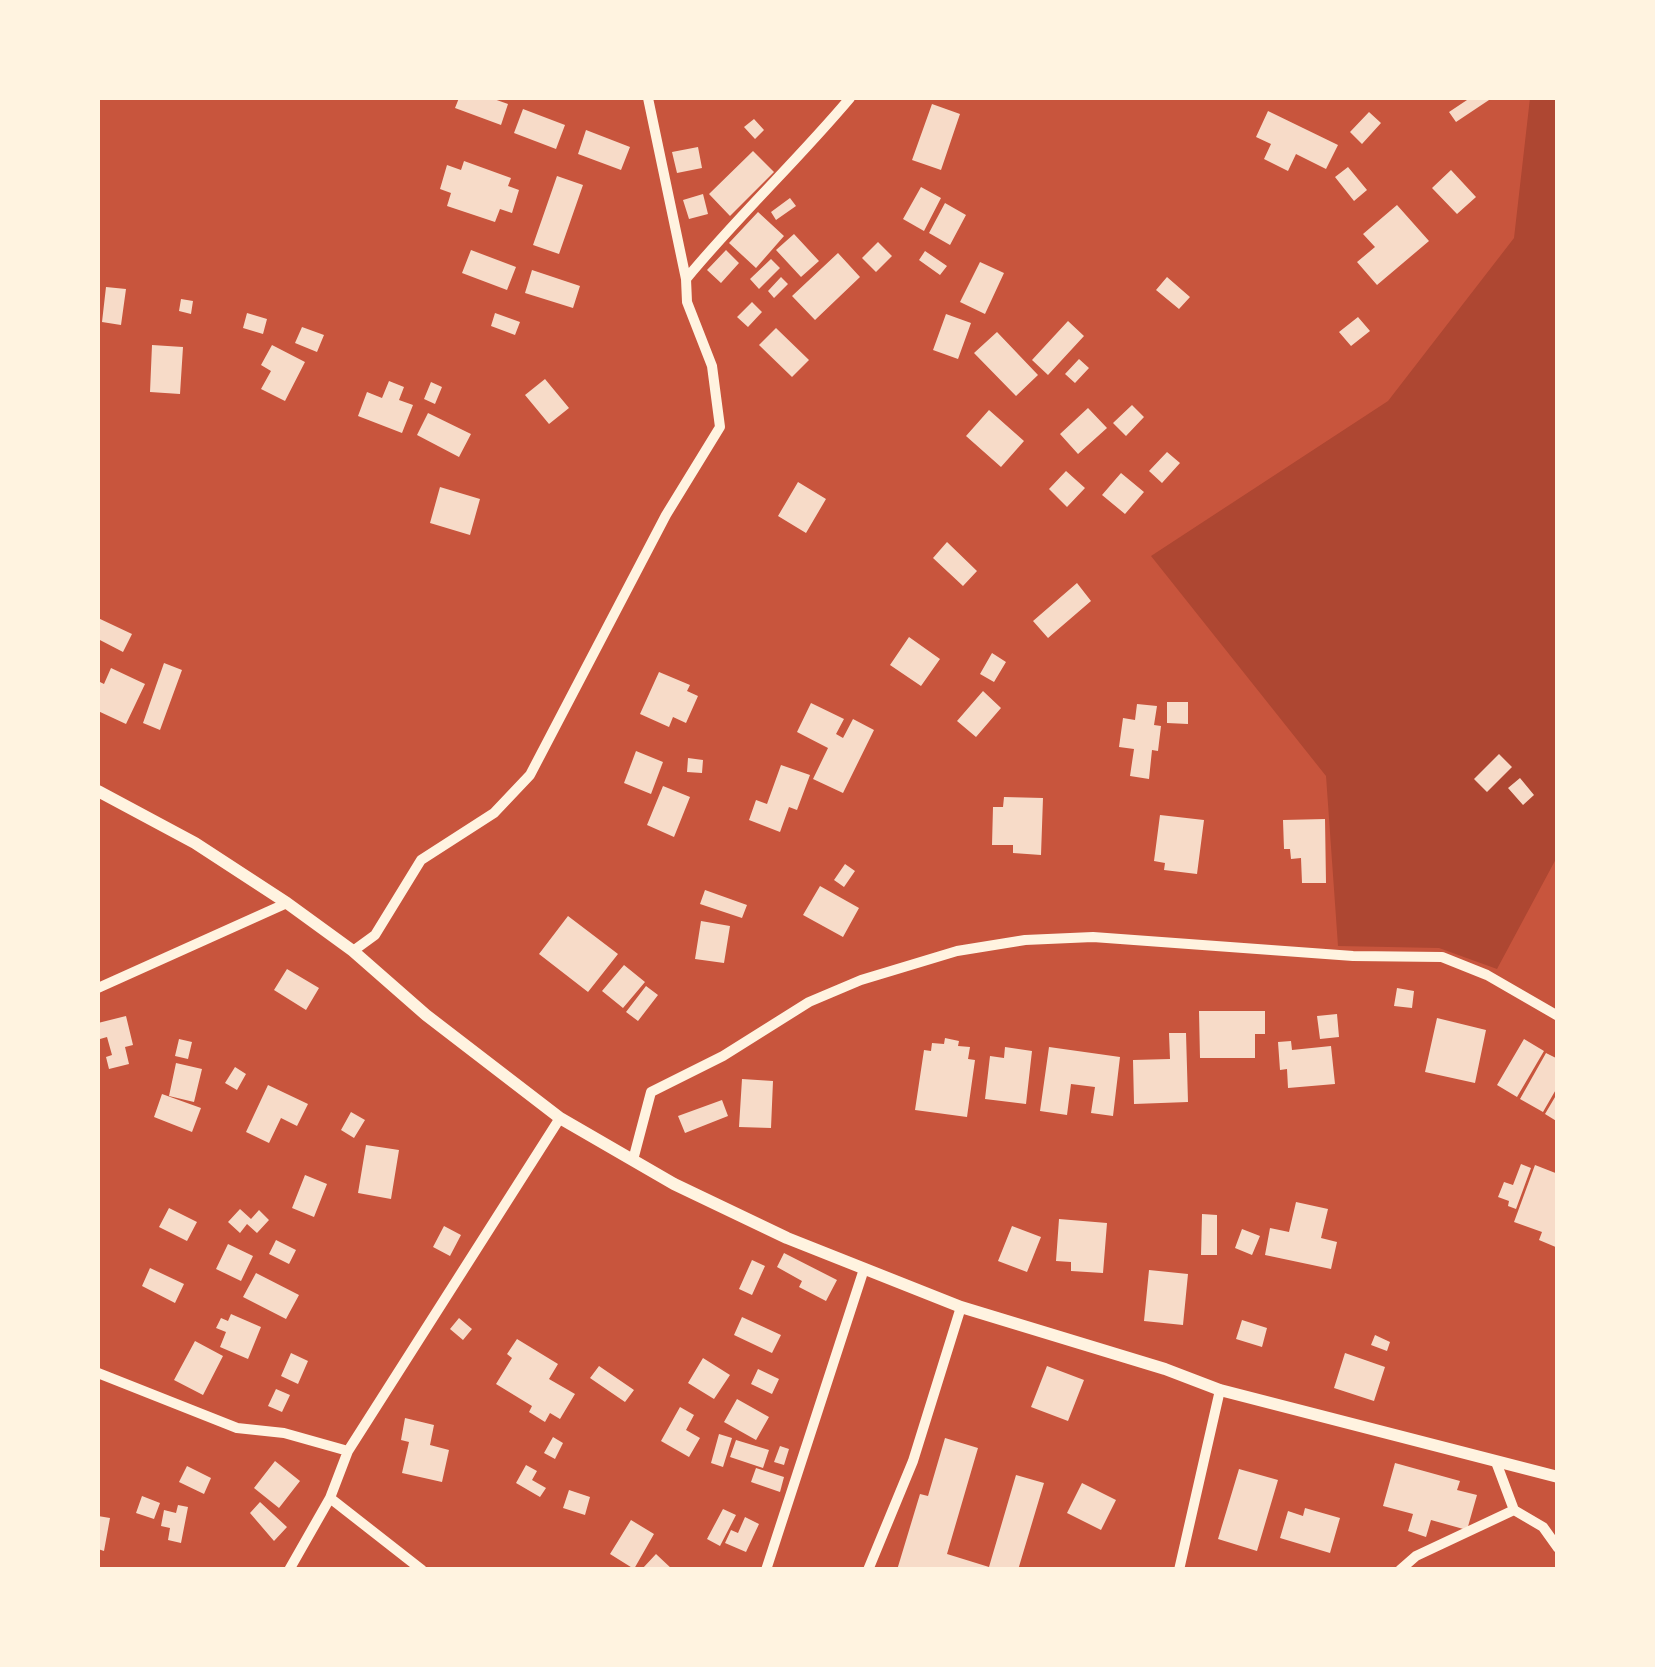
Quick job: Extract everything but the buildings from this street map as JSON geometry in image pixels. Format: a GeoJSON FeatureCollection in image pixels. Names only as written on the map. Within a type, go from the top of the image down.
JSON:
{"type":"FeatureCollection","features":[{"type":"Feature","properties":{"kind":"street"},"geometry":{"type":"LineString","coordinates":[[353,951],[375,935],[422,860],[494,812],[530,775],[666,515],[720,427],[712,366],[687,302],[686,279],[648,98]]}},
{"type":"Feature","properties":{"kind":"street"},"geometry":{"type":"LineString","coordinates":[[686,279],[734,221],[806,151],[850,98]]}},
{"type":"Feature","properties":{"kind":"street"},"geometry":{"type":"LineString","coordinates":[[98,791],[195,843],[287,903],[353,951],[426,1015],[560,1118],[674,1184],[786,1238],[961,1308],[1165,1369],[1220,1390],[1558,1478]]}},
{"type":"Feature","properties":{"kind":"street"},"geometry":{"type":"LineString","coordinates":[[98,988],[287,903]]}},
{"type":"Feature","properties":{"kind":"street"},"geometry":{"type":"LineString","coordinates":[[633,1160],[651,1092],[723,1056],[809,1002],[861,980],[957,951],[1026,940],[1093,937],[1353,956],[1442,958],[1487,974],[1558,1016]]}},
{"type":"Feature","properties":{"kind":"street"},"geometry":{"type":"LineString","coordinates":[[290,1570],[330,1498],[348,1451],[560,1118]]}},
{"type":"Feature","properties":{"kind":"street"},"geometry":{"type":"LineString","coordinates":[[766,1570],[864,1269]]}},
{"type":"Feature","properties":{"kind":"street"},"geometry":{"type":"LineString","coordinates":[[868,1570],[914,1461],[961,1308]]}},
{"type":"Feature","properties":{"kind":"street"},"geometry":{"type":"LineString","coordinates":[[98,1373],[237,1428],[284,1433],[348,1451]]}},
{"type":"Feature","properties":{"kind":"street"},"geometry":{"type":"LineString","coordinates":[[1179,1570],[1220,1390]]}},
{"type":"Feature","properties":{"kind":"street"},"geometry":{"type":"LineString","coordinates":[[1496,1462],[1514,1510],[1542,1527],[1558,1548]]}},
{"type":"Feature","properties":{"kind":"street"},"geometry":{"type":"LineString","coordinates":[[330,1498],[422,1570]]}},
{"type":"Feature","properties":{"kind":"street"},"geometry":{"type":"LineString","coordinates":[[1400,1570],[1416,1556],[1514,1510]]}},
{"type":"Feature","properties":{"kind":"shaded area"},"geometry":{"type":"Polygon","coordinates":[[[1530,98],[1557,98],[1557,857],[1497,969],[1439,948],[1338,946],[1326,776],[1151,556],[1388,401],[1514,238],[1530,98]]]}}]}
